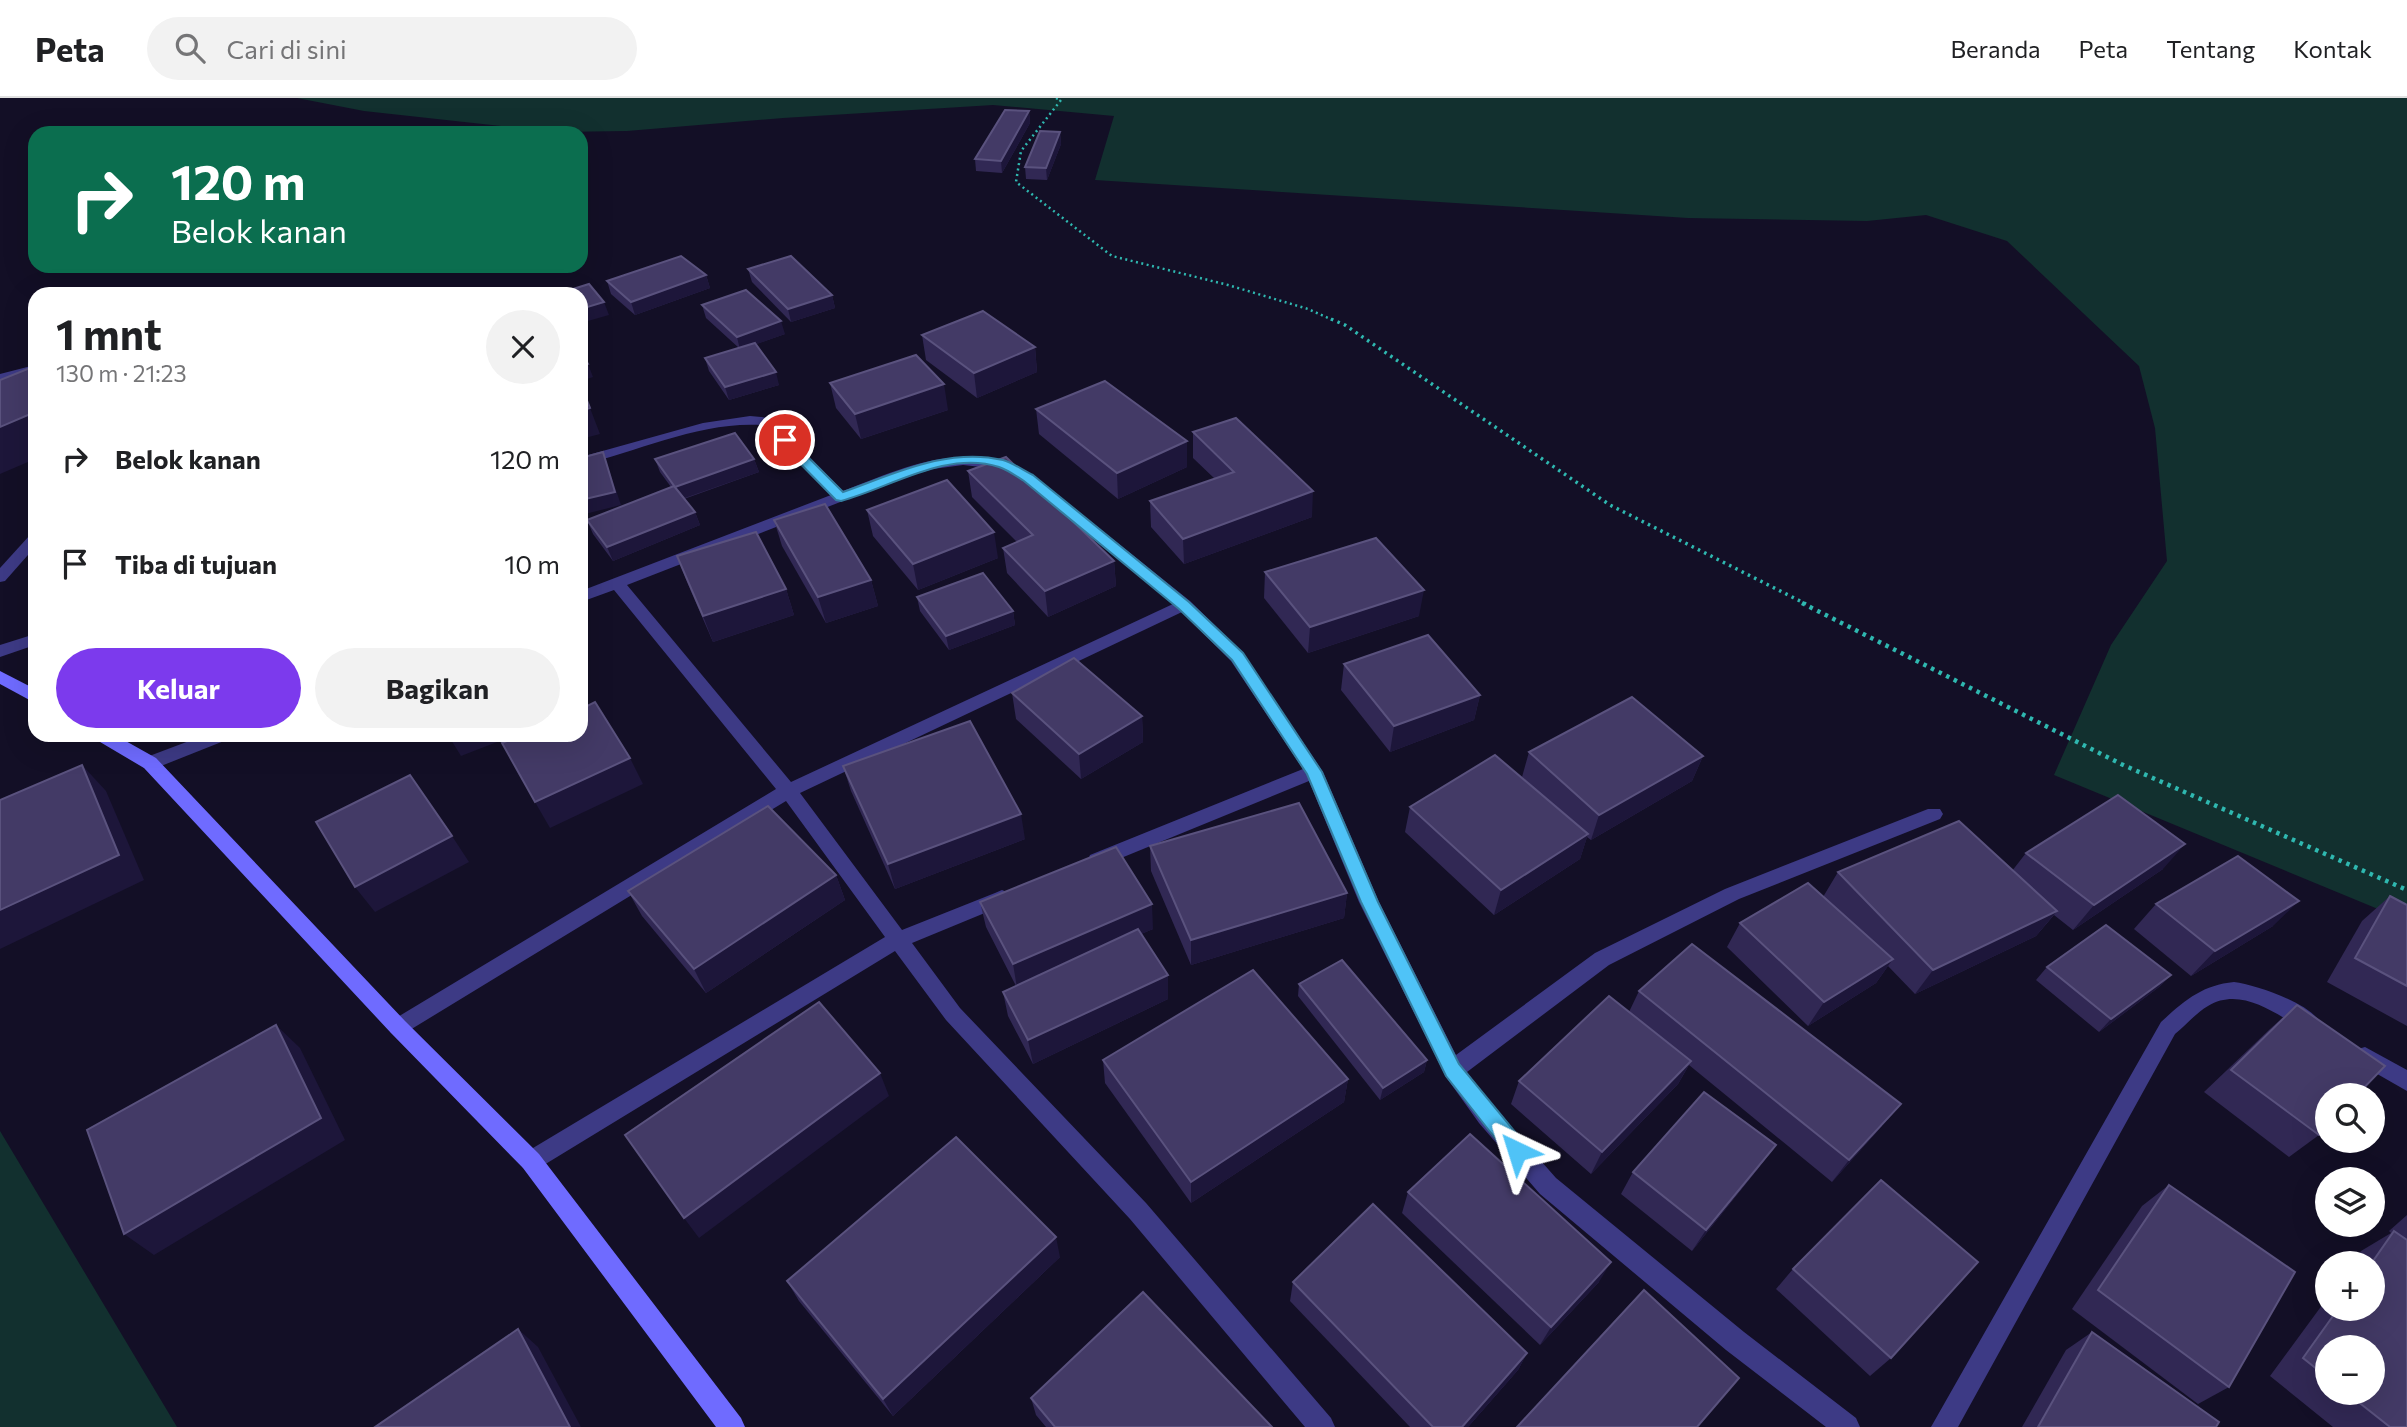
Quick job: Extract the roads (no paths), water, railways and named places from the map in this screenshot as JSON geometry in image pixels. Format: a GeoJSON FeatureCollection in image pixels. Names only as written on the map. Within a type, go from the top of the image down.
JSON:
{"type":"FeatureCollection","features":[{"type":"Feature","properties":{"kind":"street"},"geometry":{"type":"LineString","coordinates":[[0,378],[28,371]]}},
{"type":"Feature","properties":{"kind":"street"},"geometry":{"type":"LineString","coordinates":[[588,459],[720,424],[754,418],[766,421],[841,497]]}},
{"type":"Feature","properties":{"kind":"street"},"geometry":{"type":"LineString","coordinates":[[588,594],[939,462],[972,460],[1002,464],[1028,478],[1184,606],[1237,657],[1314,772],[1369,902],[1452,1070],[1487,1116],[1548,1186],[1735,1341],[1847,1427]]}},
{"type":"Feature","properties":{"kind":"street"},"geometry":{"type":"LineString","coordinates":[[0,578],[28,546]]}},
{"type":"Feature","properties":{"kind":"street"},"geometry":{"type":"LineString","coordinates":[[617,583],[788,791],[953,1014],[1138,1211],[1322,1427]]}},
{"type":"Feature","properties":{"kind":"street"},"geometry":{"type":"LineString","coordinates":[[398,1027],[788,791],[1184,606]]}},
{"type":"Feature","properties":{"kind":"street"},"geometry":{"type":"LineString","coordinates":[[0,651],[28,641]]}},
{"type":"Feature","properties":{"kind":"street"},"geometry":{"type":"LineString","coordinates":[[0,677],[28,693]]}},
{"type":"Feature","properties":{"kind":"street"},"geometry":{"type":"LineString","coordinates":[[113,742],[150,763],[398,1027],[531,1161],[732,1427]]}},
{"type":"Feature","properties":{"kind":"street"},"geometry":{"type":"LineString","coordinates":[[150,763],[205,742]]}},
{"type":"Feature","properties":{"kind":"street"},"geometry":{"type":"LineString","coordinates":[[1074,869],[1314,772]]}},
{"type":"Feature","properties":{"kind":"street"},"geometry":{"type":"LineString","coordinates":[[1452,1070],[1602,959],[1732,894],[1934,814]]}},
{"type":"Feature","properties":{"kind":"street"},"geometry":{"type":"LineString","coordinates":[[531,1161],[897,940],[1024,890]]}},
{"type":"Feature","properties":{"kind":"street"},"geometry":{"type":"LineString","coordinates":[[1944,1427],[2168,1028],[2204,997],[2229,988],[2260,994],[2328,1034]]}},
{"type":"Feature","properties":{"kind":"street"},"geometry":{"type":"LineString","coordinates":[[2351,1048],[2407,1082]]}}]}
